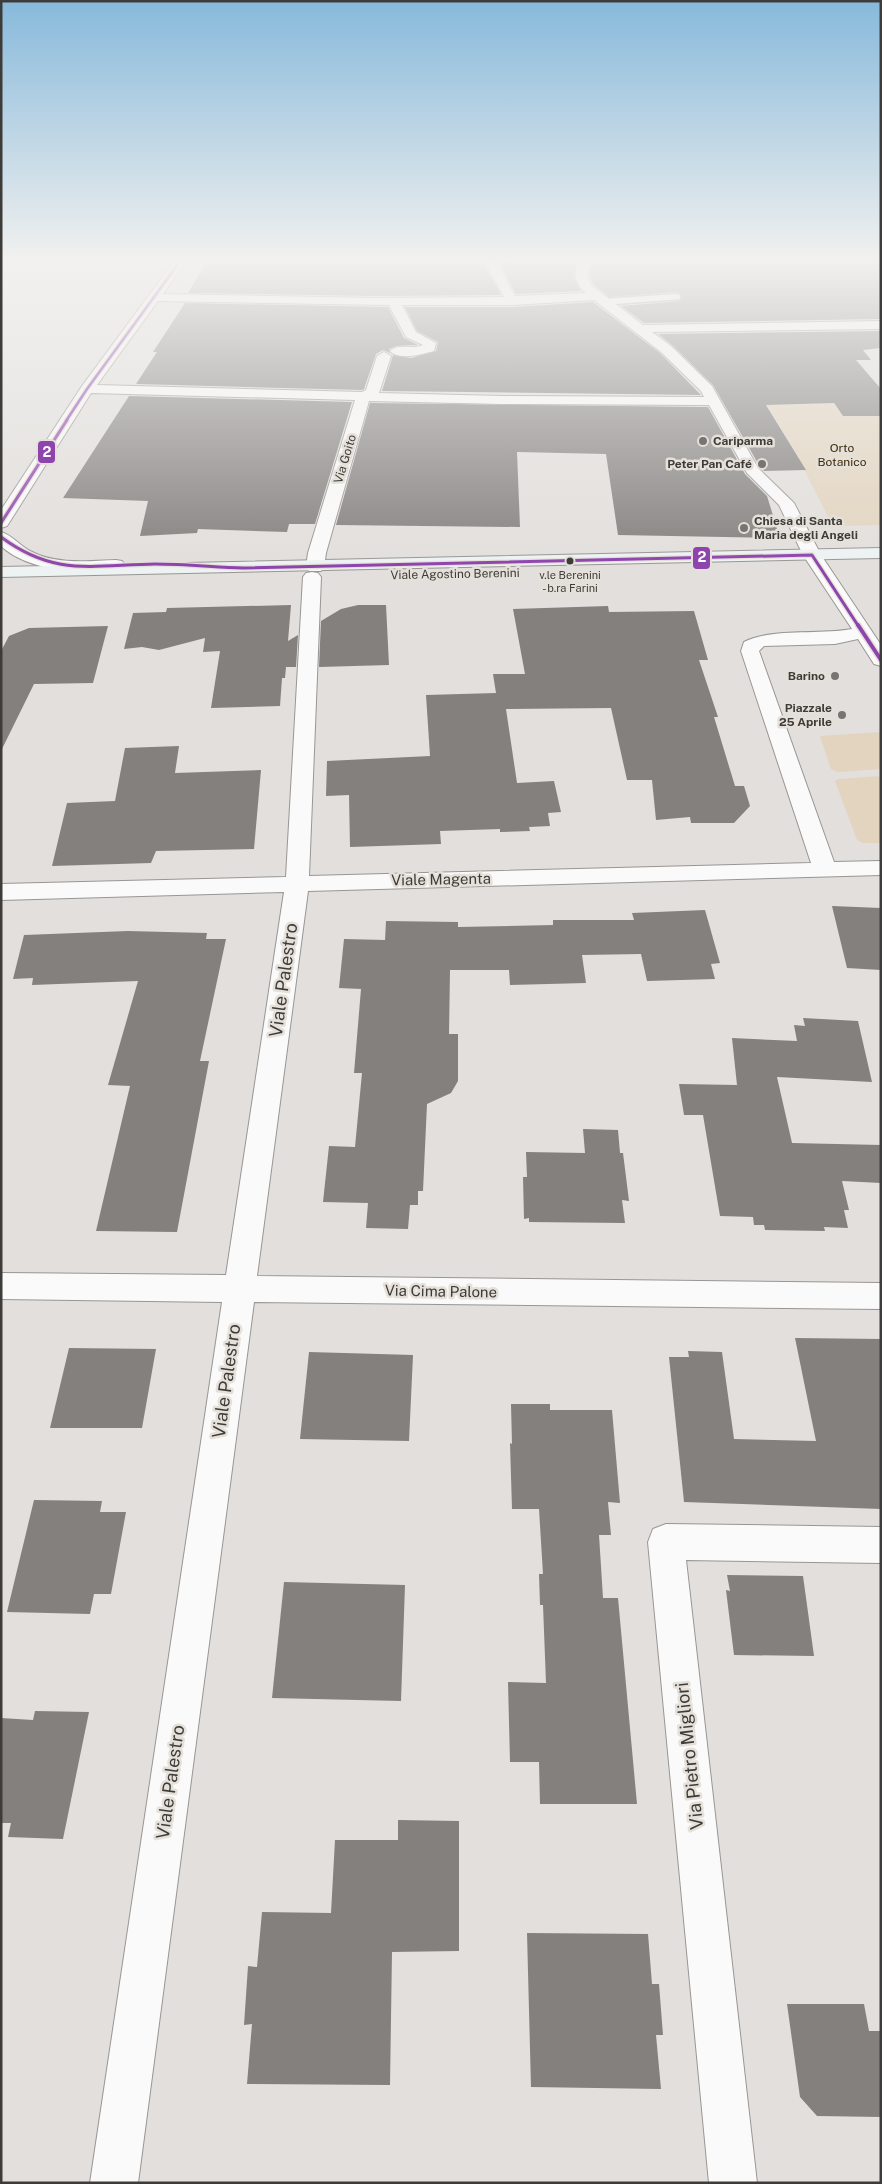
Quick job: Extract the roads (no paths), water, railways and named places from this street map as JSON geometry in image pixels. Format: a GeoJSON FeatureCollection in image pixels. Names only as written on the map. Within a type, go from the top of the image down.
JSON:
{"type":"FeatureCollection","features":[{"type":"Feature","properties":{"kind":"main road"},"geometry":{"type":"LineString","coordinates":[[815,561],[881,553]]}},
{"type":"Feature","properties":{"kind":"main road"},"geometry":{"type":"LineString","coordinates":[[815,561],[881,559]]}},
{"type":"Feature","properties":{"kind":"main road","name":"Viale Agostino Berenini"},"geometry":{"type":"LineString","coordinates":[[1,583],[314,572],[815,561]]}},
{"type":"Feature","properties":{"kind":"main road"},"geometry":{"type":"LineString","coordinates":[[815,561],[881,566]]}},
{"type":"Feature","properties":{"kind":"main road","name":"Viale Agostino Berenini"},"geometry":{"type":"LineString","coordinates":[[1,572],[243,568],[314,572]]}},
{"type":"Feature","properties":{"kind":"street"},"geometry":{"type":"LineString","coordinates":[[1,523],[87,389],[107,362]]}},
{"type":"Feature","properties":{"kind":"street","name":"Via Goito"},"geometry":{"type":"LineString","coordinates":[[314,572],[317,553],[363,397],[372,392],[387,362]]}},
{"type":"Feature","properties":{"kind":"street"},"geometry":{"type":"LineString","coordinates":[[679,362],[702,383],[715,401],[752,470],[786,503],[794,515],[815,561],[881,660]]}},
{"type":"Feature","properties":{"kind":"street"},"geometry":{"type":"LineString","coordinates":[[87,389],[572,401],[715,401]]}},
{"type":"Feature","properties":{"kind":"street"},"geometry":{"type":"LineString","coordinates":[[1,537],[13,550],[25,557],[52,564],[154,564],[243,568]]}},
{"type":"Feature","properties":{"kind":"street","name":"Viale Palestro"},"geometry":{"type":"LineString","coordinates":[[114,2183],[297,882],[314,572]]}},
{"type":"Feature","properties":{"kind":"street"},"geometry":{"type":"LineString","coordinates":[[825,869],[750,651],[751,646],[760,641],[835,638],[862,634]]}},
{"type":"Feature","properties":{"kind":"street","name":"Viale Magenta"},"geometry":{"type":"LineString","coordinates":[[1,892],[297,882],[881,868]]}},
{"type":"Feature","properties":{"kind":"street","name":"Via Cima Palone"},"geometry":{"type":"LineString","coordinates":[[1,1286],[881,1296]]}},
{"type":"Feature","properties":{"kind":"street","name":"Via Pietro Migliori"},"geometry":{"type":"LineString","coordinates":[[733,2183],[666,1542],[881,1545]]}},
{"type":"Feature","properties":{"kind":"place","name":"Cariparma"},"geometry":{"type":"Point","coordinates":[703,441]}},
{"type":"Feature","properties":{"kind":"place","name":"Peter Pan Café"},"geometry":{"type":"Point","coordinates":[762,464]}},
{"type":"Feature","properties":{"kind":"place","name":"Chiesa di Santa Maria degli Angeli"},"geometry":{"type":"Point","coordinates":[744,528]}},
{"type":"Feature","properties":{"kind":"place","name":"v.le Berenini - b.ra Farini"},"geometry":{"type":"Point","coordinates":[570,561]}},
{"type":"Feature","properties":{"kind":"place","name":"Barino"},"geometry":{"type":"Point","coordinates":[835,676]}},
{"type":"Feature","properties":{"kind":"place","name":"Piazzale 25 Aprile"},"geometry":{"type":"Point","coordinates":[842,715]}},
{"type":"Feature","properties":{"kind":"park label","name":"Orto Botanico"},"geometry":{"type":"Point","coordinates":[842,455]}}]}
